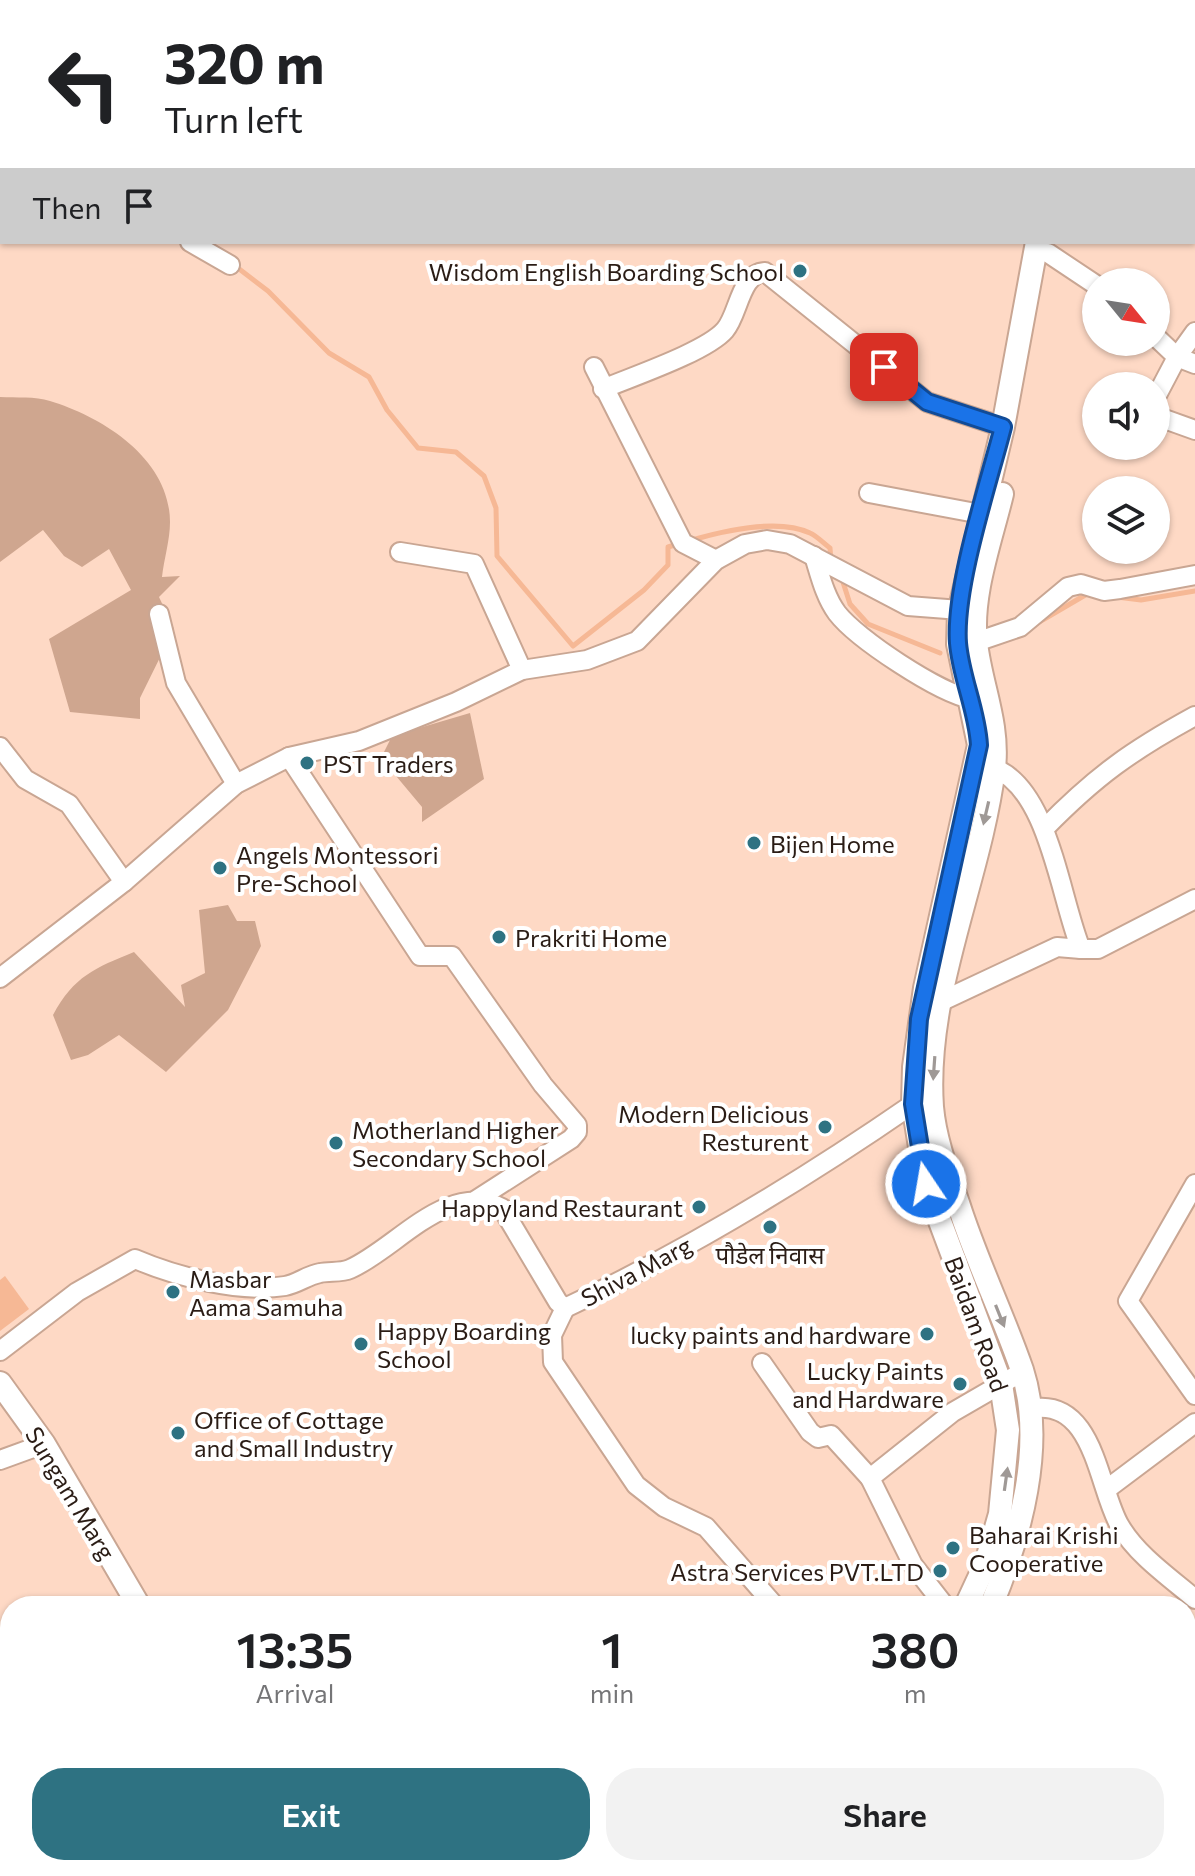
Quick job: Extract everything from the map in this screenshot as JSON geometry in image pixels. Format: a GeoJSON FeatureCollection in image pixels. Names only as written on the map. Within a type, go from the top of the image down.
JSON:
{"type":"FeatureCollection","features":[{"type":"Feature","properties":{"kind":"main road","name":"Baidam Road"},"geometry":{"type":"LineString","coordinates":[[994,1596],[1020,1521],[1028,1462],[1030,1409],[1022,1372],[967,1232],[937,1137],[932,1107],[933,1070],[942,1001],[994,768],[994,724],[968,611],[981,514],[1045,246]]}},
{"type":"Feature","properties":{"kind":"main road","name":"Baidam Road"},"geometry":{"type":"LineString","coordinates":[[971,1596],[986,1563],[1005,1485],[1008,1430],[1001,1384],[926,1184],[913,1104],[919,1019],[977,766],[978,727],[958,644],[1017,430],[1045,246]]}},
{"type":"Feature","properties":{"kind":"main road","name":"Sungam Marg"},"geometry":{"type":"LineString","coordinates":[[0,1383],[44,1444],[133,1596]]}},
{"type":"Feature","properties":{"kind":"street"},"geometry":{"type":"LineString","coordinates":[[193,244],[230,265]]}},
{"type":"Feature","properties":{"kind":"street"},"geometry":{"type":"LineString","coordinates":[[1045,246],[1082,274]]}},
{"type":"Feature","properties":{"kind":"street"},"geometry":{"type":"LineString","coordinates":[[603,389],[673,360],[725,330],[750,279],[765,272],[927,402],[1003,427]]}},
{"type":"Feature","properties":{"kind":"street"},"geometry":{"type":"LineString","coordinates":[[1170,380],[1186,360],[1195,332]]}},
{"type":"Feature","properties":{"kind":"street"},"geometry":{"type":"LineString","coordinates":[[1170,348],[1186,360]]}},
{"type":"Feature","properties":{"kind":"street"},"geometry":{"type":"LineString","coordinates":[[594,367],[683,543],[716,560]]}},
{"type":"Feature","properties":{"kind":"street"},"geometry":{"type":"LineString","coordinates":[[1170,421],[1195,430]]}},
{"type":"Feature","properties":{"kind":"street"},"geometry":{"type":"LineString","coordinates":[[869,493],[981,514]]}},
{"type":"Feature","properties":{"kind":"street"},"geometry":{"type":"LineString","coordinates":[[0,978],[124,882],[236,784],[289,757],[359,741],[456,702],[522,670],[587,660],[637,641],[716,560],[745,544],[767,540],[790,544],[879,594],[908,606],[968,611]]}},
{"type":"Feature","properties":{"kind":"street"},"geometry":{"type":"LineString","coordinates":[[400,552],[474,564],[522,670]]}},
{"type":"Feature","properties":{"kind":"street"},"geometry":{"type":"LineString","coordinates":[[814,556],[826,593],[838,615],[896,661],[955,696],[971,699]]}},
{"type":"Feature","properties":{"kind":"street"},"geometry":{"type":"LineString","coordinates":[[976,642],[1020,627],[1068,587],[1081,584],[1104,591],[1195,575]]}},
{"type":"Feature","properties":{"kind":"street"},"geometry":{"type":"LineString","coordinates":[[159,614],[176,683],[236,784]]}},
{"type":"Feature","properties":{"kind":"street"},"geometry":{"type":"LineString","coordinates":[[1045,828],[1083,789],[1128,753],[1195,716]]}},
{"type":"Feature","properties":{"kind":"street"},"geometry":{"type":"LineString","coordinates":[[0,747],[25,779],[69,804],[124,882]]}},
{"type":"Feature","properties":{"kind":"street"},"geometry":{"type":"LineString","coordinates":[[0,1351],[77,1292],[135,1259],[171,1275],[242,1285],[286,1286],[319,1273],[348,1270],[448,1206],[476,1200],[571,1139],[577,1132],[577,1125],[543,1085],[452,956],[420,956],[289,757]]}},
{"type":"Feature","properties":{"kind":"street"},"geometry":{"type":"LineString","coordinates":[[994,768],[1014,778],[1045,828],[1067,916],[1081,949]]}},
{"type":"Feature","properties":{"kind":"street"},"geometry":{"type":"LineString","coordinates":[[942,1001],[1057,947],[1098,949],[1195,899]]}},
{"type":"Feature","properties":{"kind":"street","name":"Shiva Marg"},"geometry":{"type":"LineString","coordinates":[[476,1200],[502,1208],[558,1302],[565,1308],[632,1277],[716,1228],[913,1104]]}},
{"type":"Feature","properties":{"kind":"street"},"geometry":{"type":"LineString","coordinates":[[1193,1192],[1128,1301],[1195,1395]]}},
{"type":"Feature","properties":{"kind":"street"},"geometry":{"type":"LineString","coordinates":[[565,1308],[552,1335],[553,1362],[636,1485],[664,1507],[706,1527],[766,1596]]}},
{"type":"Feature","properties":{"kind":"street"},"geometry":{"type":"LineString","coordinates":[[762,1363],[810,1432],[818,1438],[831,1435],[839,1440],[870,1478],[913,1565],[937,1596]]}},
{"type":"Feature","properties":{"kind":"street"},"geometry":{"type":"LineString","coordinates":[[870,1478],[953,1412],[1022,1372]]}},
{"type":"Feature","properties":{"kind":"street"},"geometry":{"type":"LineString","coordinates":[[1030,1409],[1039,1407],[1061,1414],[1083,1433],[1119,1525],[1142,1554],[1191,1596]]}},
{"type":"Feature","properties":{"kind":"street"},"geometry":{"type":"LineString","coordinates":[[1107,1489],[1195,1423]]}},
{"type":"Feature","properties":{"kind":"street"},"geometry":{"type":"LineString","coordinates":[[0,1460],[44,1444]]}},
{"type":"Feature","properties":{"kind":"shaded area"},"geometry":{"type":"Polygon","coordinates":[[[0,397],[44,399],[91,418],[130,444],[159,479],[167,499],[170,522],[162,577],[180,576],[159,597],[174,629],[140,698],[140,719],[70,712],[49,639],[131,590],[109,549],[82,567],[64,556],[43,530],[0,562],[0,397]]]}},
{"type":"Feature","properties":{"kind":"shaded area"},"geometry":{"type":"Polygon","coordinates":[[[470,713],[484,779],[422,822],[422,807],[381,758],[392,736],[470,713]]]}},
{"type":"Feature","properties":{"kind":"shaded area"},"geometry":{"type":"Polygon","coordinates":[[[228,905],[237,921],[255,921],[261,946],[228,1010],[166,1072],[119,1035],[88,1055],[71,1060],[53,1015],[78,982],[97,969],[134,952],[185,1007],[181,985],[205,973],[199,910],[228,905]]]}},
{"type":"Feature","properties":{"kind":"shaded area"},"geometry":{"type":"Polygon","coordinates":[[[5,1276],[29,1309],[0,1331],[0,1280],[5,1276]]]}},
{"type":"Feature","properties":{"kind":"waterway"},"geometry":{"type":"LineString","coordinates":[[234,265],[268,291],[329,353],[369,377],[387,410],[418,448],[456,452],[484,476],[496,508],[497,556],[573,646],[644,590],[668,565],[668,547],[678,544]]}},
{"type":"Feature","properties":{"kind":"waterway"},"geometry":{"type":"LineString","coordinates":[[692,540],[751,528],[783,526],[813,534],[830,548],[831,561]]}},
{"type":"Feature","properties":{"kind":"waterway"},"geometry":{"type":"LineString","coordinates":[[842,579],[850,604],[868,624],[940,653]]}},
{"type":"Feature","properties":{"kind":"waterway"},"geometry":{"type":"LineString","coordinates":[[1117,597],[1141,600],[1195,591]]}},
{"type":"Feature","properties":{"kind":"waterway"},"geometry":{"type":"LineString","coordinates":[[1034,625],[1087,594]]}},
{"type":"Feature","properties":{"kind":"place","name":"Wisdom English Boarding School"},"geometry":{"type":"Point","coordinates":[800,271]}},
{"type":"Feature","properties":{"kind":"place","name":"PST Traders"},"geometry":{"type":"Point","coordinates":[307,763]}},
{"type":"Feature","properties":{"kind":"place","name":"Bijen Home"},"geometry":{"type":"Point","coordinates":[754,843]}},
{"type":"Feature","properties":{"kind":"place","name":"Angels Montessori Pre-School"},"geometry":{"type":"Point","coordinates":[220,868]}},
{"type":"Feature","properties":{"kind":"place","name":"Prakriti Home"},"geometry":{"type":"Point","coordinates":[499,937]}},
{"type":"Feature","properties":{"kind":"place","name":"Modern Delicious Resturent"},"geometry":{"type":"Point","coordinates":[825,1127]}},
{"type":"Feature","properties":{"kind":"place","name":"Motherland Higher Secondary School"},"geometry":{"type":"Point","coordinates":[336,1143]}},
{"type":"Feature","properties":{"kind":"place","name":"Happyland Restaurant"},"geometry":{"type":"Point","coordinates":[699,1207]}},
{"type":"Feature","properties":{"kind":"place","name":"पौडेल निवास"},"geometry":{"type":"Point","coordinates":[770,1227]}},
{"type":"Feature","properties":{"kind":"place","name":"Masbar Aama Samuha"},"geometry":{"type":"Point","coordinates":[173,1292]}},
{"type":"Feature","properties":{"kind":"place","name":"lucky paints and hardware"},"geometry":{"type":"Point","coordinates":[927,1334]}},
{"type":"Feature","properties":{"kind":"place","name":"Happy Boarding School"},"geometry":{"type":"Point","coordinates":[361,1344]}},
{"type":"Feature","properties":{"kind":"place","name":"Lucky Paints and Hardware"},"geometry":{"type":"Point","coordinates":[960,1384]}},
{"type":"Feature","properties":{"kind":"place","name":"Office of Cottage and Small Industry"},"geometry":{"type":"Point","coordinates":[178,1433]}},
{"type":"Feature","properties":{"kind":"place","name":"Baharai Krishi Cooperative"},"geometry":{"type":"Point","coordinates":[953,1548]}},
{"type":"Feature","properties":{"kind":"place","name":"Astra Services PVT.LTD"},"geometry":{"type":"Point","coordinates":[940,1571]}},
{"type":"Feature","properties":{"kind":"route"},"geometry":{"type":"LineString","coordinates":[[884,367],[927,402],[1003,427],[959,612],[958,644],[978,727],[979,745],[977,766],[919,1019],[913,1104],[917,1144],[926,1184]]}}]}
